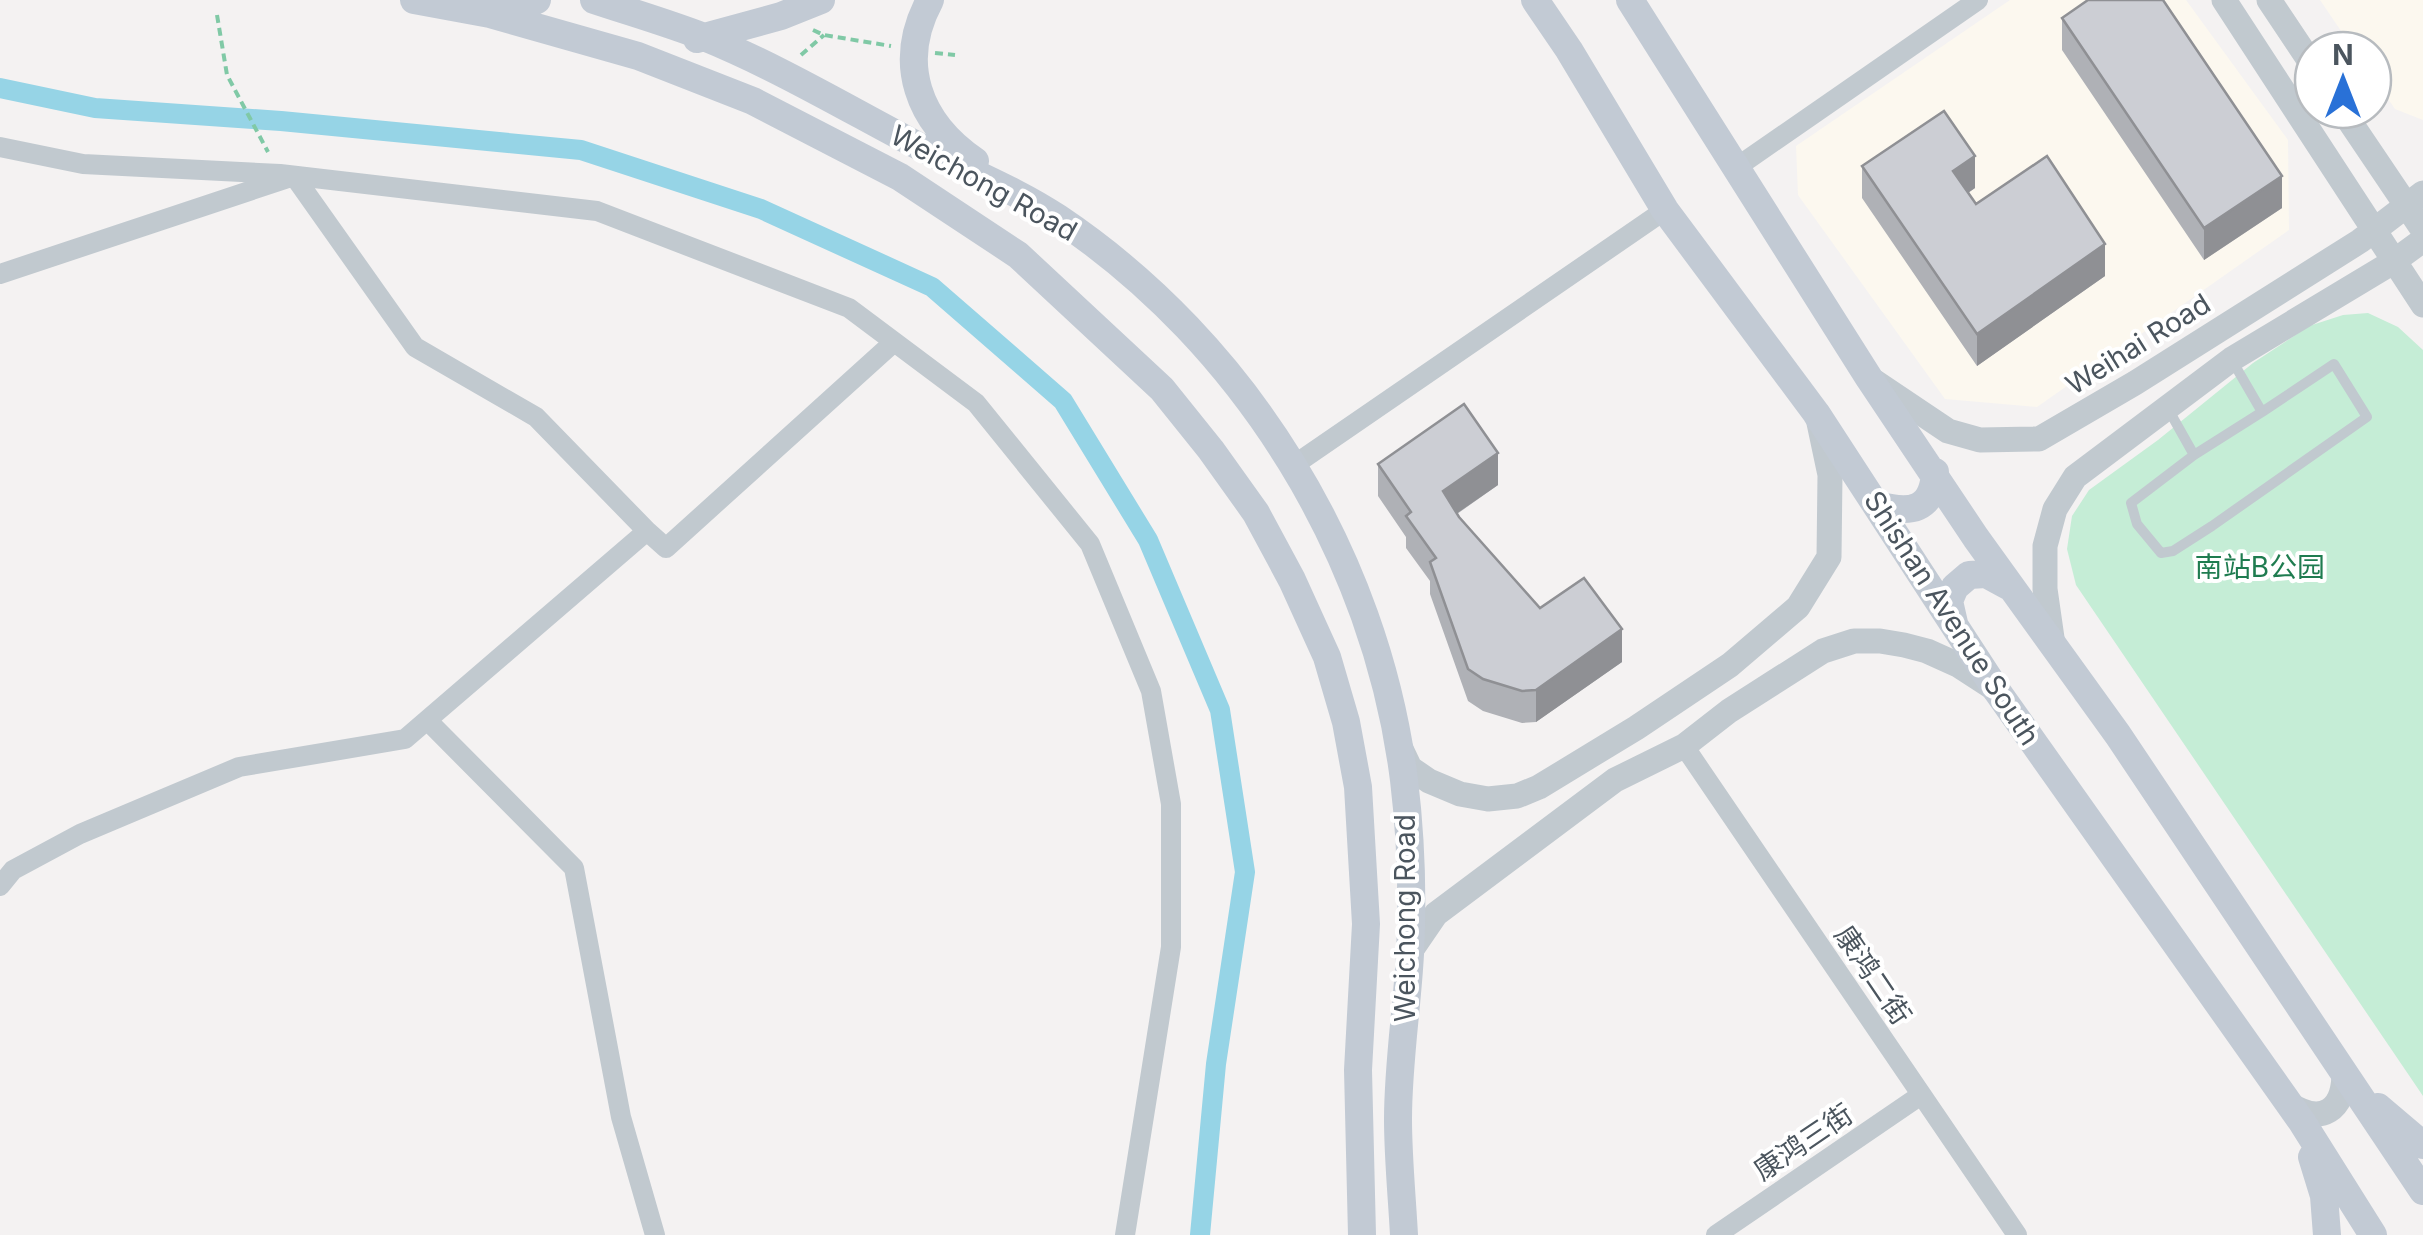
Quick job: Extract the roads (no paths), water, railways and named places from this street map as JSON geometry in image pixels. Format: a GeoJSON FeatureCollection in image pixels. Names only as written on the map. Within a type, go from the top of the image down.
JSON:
{"type":"FeatureCollection","features":[{"type":"Feature","properties":{"kind":"main road","name":"Weichong Road"},"geometry":{"type":"LineString","coordinates":[[414,0],[490,14],[638,56],[753,101],[900,177],[1018,255],[1162,389],[1256,513],[1327,657],[1346,722],[1359,807],[1366,924],[1358,1070],[1362,1235]]}},
{"type":"Feature","properties":{"kind":"main road"},"geometry":{"type":"LineString","coordinates":[[490,14],[537,0]]}},
{"type":"Feature","properties":{"kind":"main road","name":"Weichong Road"},"geometry":{"type":"LineString","coordinates":[[594,0],[703,37],[781,73],[1055,216],[1116,260],[1166,306],[1251,404],[1294,465],[1344,563],[1364,614],[1384,671],[1399,745],[1411,862],[1410,952],[1398,1118],[1404,1235]]}},
{"type":"Feature","properties":{"kind":"main road"},"geometry":{"type":"LineString","coordinates":[[638,56],[781,16],[822,0]]}},
{"type":"Feature","properties":{"kind":"main road"},"geometry":{"type":"LineString","coordinates":[[930,0],[916,26],[914,50],[916,84],[924,109],[953,146],[1055,216]]}},
{"type":"Feature","properties":{"kind":"main road","name":"Shishan Avenue South"},"geometry":{"type":"LineString","coordinates":[[1534,0],[1569,50],[1665,210],[1816,414],[1997,690],[2295,1113],[2372,1235]]}},
{"type":"Feature","properties":{"kind":"main road"},"geometry":{"type":"LineString","coordinates":[[1633,0],[1870,378],[2012,588],[2118,735],[2423,1191]]}},
{"type":"Feature","properties":{"kind":"main road"},"geometry":{"type":"LineString","coordinates":[[900,177],[890,165],[888,156],[893,147],[920,147]]}},
{"type":"Feature","properties":{"kind":"main road"},"geometry":{"type":"LineString","coordinates":[[1878,505],[1900,511],[1914,509],[1934,489],[1935,472]]}},
{"type":"Feature","properties":{"kind":"main road"},"geometry":{"type":"LineString","coordinates":[[1954,623],[1949,601],[1954,586],[1969,575],[1986,574],[2012,588]]}},
{"type":"Feature","properties":{"kind":"main road"},"geometry":{"type":"LineString","coordinates":[[2349,1080],[2423,1145]]}},
{"type":"Feature","properties":{"kind":"main road"},"geometry":{"type":"LineString","coordinates":[[2295,1113],[2324,1196],[2327,1235]]}},
{"type":"Feature","properties":{"kind":"street"},"geometry":{"type":"LineString","coordinates":[[1736,167],[1978,0]]}},
{"type":"Feature","properties":{"kind":"street"},"geometry":{"type":"LineString","coordinates":[[2224,0],[2423,305]]}},
{"type":"Feature","properties":{"kind":"street"},"geometry":{"type":"LineString","coordinates":[[2269,0],[2293,36]]}},
{"type":"Feature","properties":{"kind":"street"},"geometry":{"type":"LineString","coordinates":[[2358,130],[2415,200],[2423,230]]}},
{"type":"Feature","properties":{"kind":"street"},"geometry":{"type":"LineString","coordinates":[[0,147],[83,164],[294,176],[597,211],[849,308],[976,403],[1090,544],[1151,690],[1172,804],[1172,947],[1124,1235]]}},
{"type":"Feature","properties":{"kind":"street"},"geometry":{"type":"LineString","coordinates":[[0,274],[294,176]]}},
{"type":"Feature","properties":{"kind":"street"},"geometry":{"type":"LineString","coordinates":[[294,176],[415,346],[536,417],[666,548],[894,342]]}},
{"type":"Feature","properties":{"kind":"street","name":"Weihai Road"},"geometry":{"type":"LineString","coordinates":[[1870,378],[1948,431],[1980,440],[2039,439],[2135,383],[2415,200]]}},
{"type":"Feature","properties":{"kind":"street"},"geometry":{"type":"LineString","coordinates":[[1294,465],[1665,210]]}},
{"type":"Feature","properties":{"kind":"street"},"geometry":{"type":"LineString","coordinates":[[2053,646],[2044,566],[2050,525],[2075,477],[2232,360],[2423,240]]}},
{"type":"Feature","properties":{"kind":"street"},"geometry":{"type":"LineString","coordinates":[[2135,383],[2121,414],[2127,423],[2143,426]]}},
{"type":"Feature","properties":{"kind":"street"},"geometry":{"type":"LineString","coordinates":[[1730,664],[1798,607],[1829,557],[1830,474],[1816,414]]}},
{"type":"Feature","properties":{"kind":"street"},"geometry":{"type":"LineString","coordinates":[[0,886],[13,870],[80,834],[240,766],[404,739],[647,531]]}},
{"type":"Feature","properties":{"kind":"street"},"geometry":{"type":"LineString","coordinates":[[1729,711],[1823,652],[1854,641],[1880,640],[1928,651],[1997,690]]}},
{"type":"Feature","properties":{"kind":"street"},"geometry":{"type":"LineString","coordinates":[[1399,745],[1410,768],[1429,781],[1460,794],[1488,799],[1516,796],[1539,787],[1636,728],[1747,653],[1757,654],[1767,665],[1757,685],[1684,746],[1615,780],[1436,914],[1410,952]]}},
{"type":"Feature","properties":{"kind":"street"},"geometry":{"type":"LineString","coordinates":[[426,720],[574,868],[621,1117],[655,1235]]}},
{"type":"Feature","properties":{"kind":"street"},"geometry":{"type":"LineString","coordinates":[[1615,780],[1599,780],[1597,772],[1602,761],[1616,752],[1636,728]]}},
{"type":"Feature","properties":{"kind":"street","name":"康鸿二街"},"geometry":{"type":"LineString","coordinates":[[1684,746],[2016,1235]]}},
{"type":"Feature","properties":{"kind":"street"},"geometry":{"type":"LineString","coordinates":[[2295,1113],[2322,1114],[2337,1105],[2349,1080]]}},
{"type":"Feature","properties":{"kind":"street","name":"康鸿三街"},"geometry":{"type":"LineString","coordinates":[[1716,1235],[1921,1095]]}},
{"type":"Feature","properties":{"kind":"lane"},"geometry":{"type":"LineString","coordinates":[[2232,360],[2262,412]]}},
{"type":"Feature","properties":{"kind":"lane"},"geometry":{"type":"LineString","coordinates":[[2334,364],[2367,417],[2212,526],[2173,551],[2160,553],[2138,524],[2131,502],[2194,454],[2334,364]]}},
{"type":"Feature","properties":{"kind":"lane"},"geometry":{"type":"LineString","coordinates":[[2166,406],[2194,454]]}},
{"type":"Feature","properties":{"kind":"waterway"},"geometry":{"type":"LineString","coordinates":[[0,88],[95,108],[281,121],[581,150],[761,209],[932,287],[1063,401],[1148,540],[1220,710],[1245,872],[1216,1064],[1200,1235]]}},
{"type":"Feature","properties":{"kind":"park label","name":"南站B公园"},"geometry":{"type":"Point","coordinates":[2260,567]}}]}
